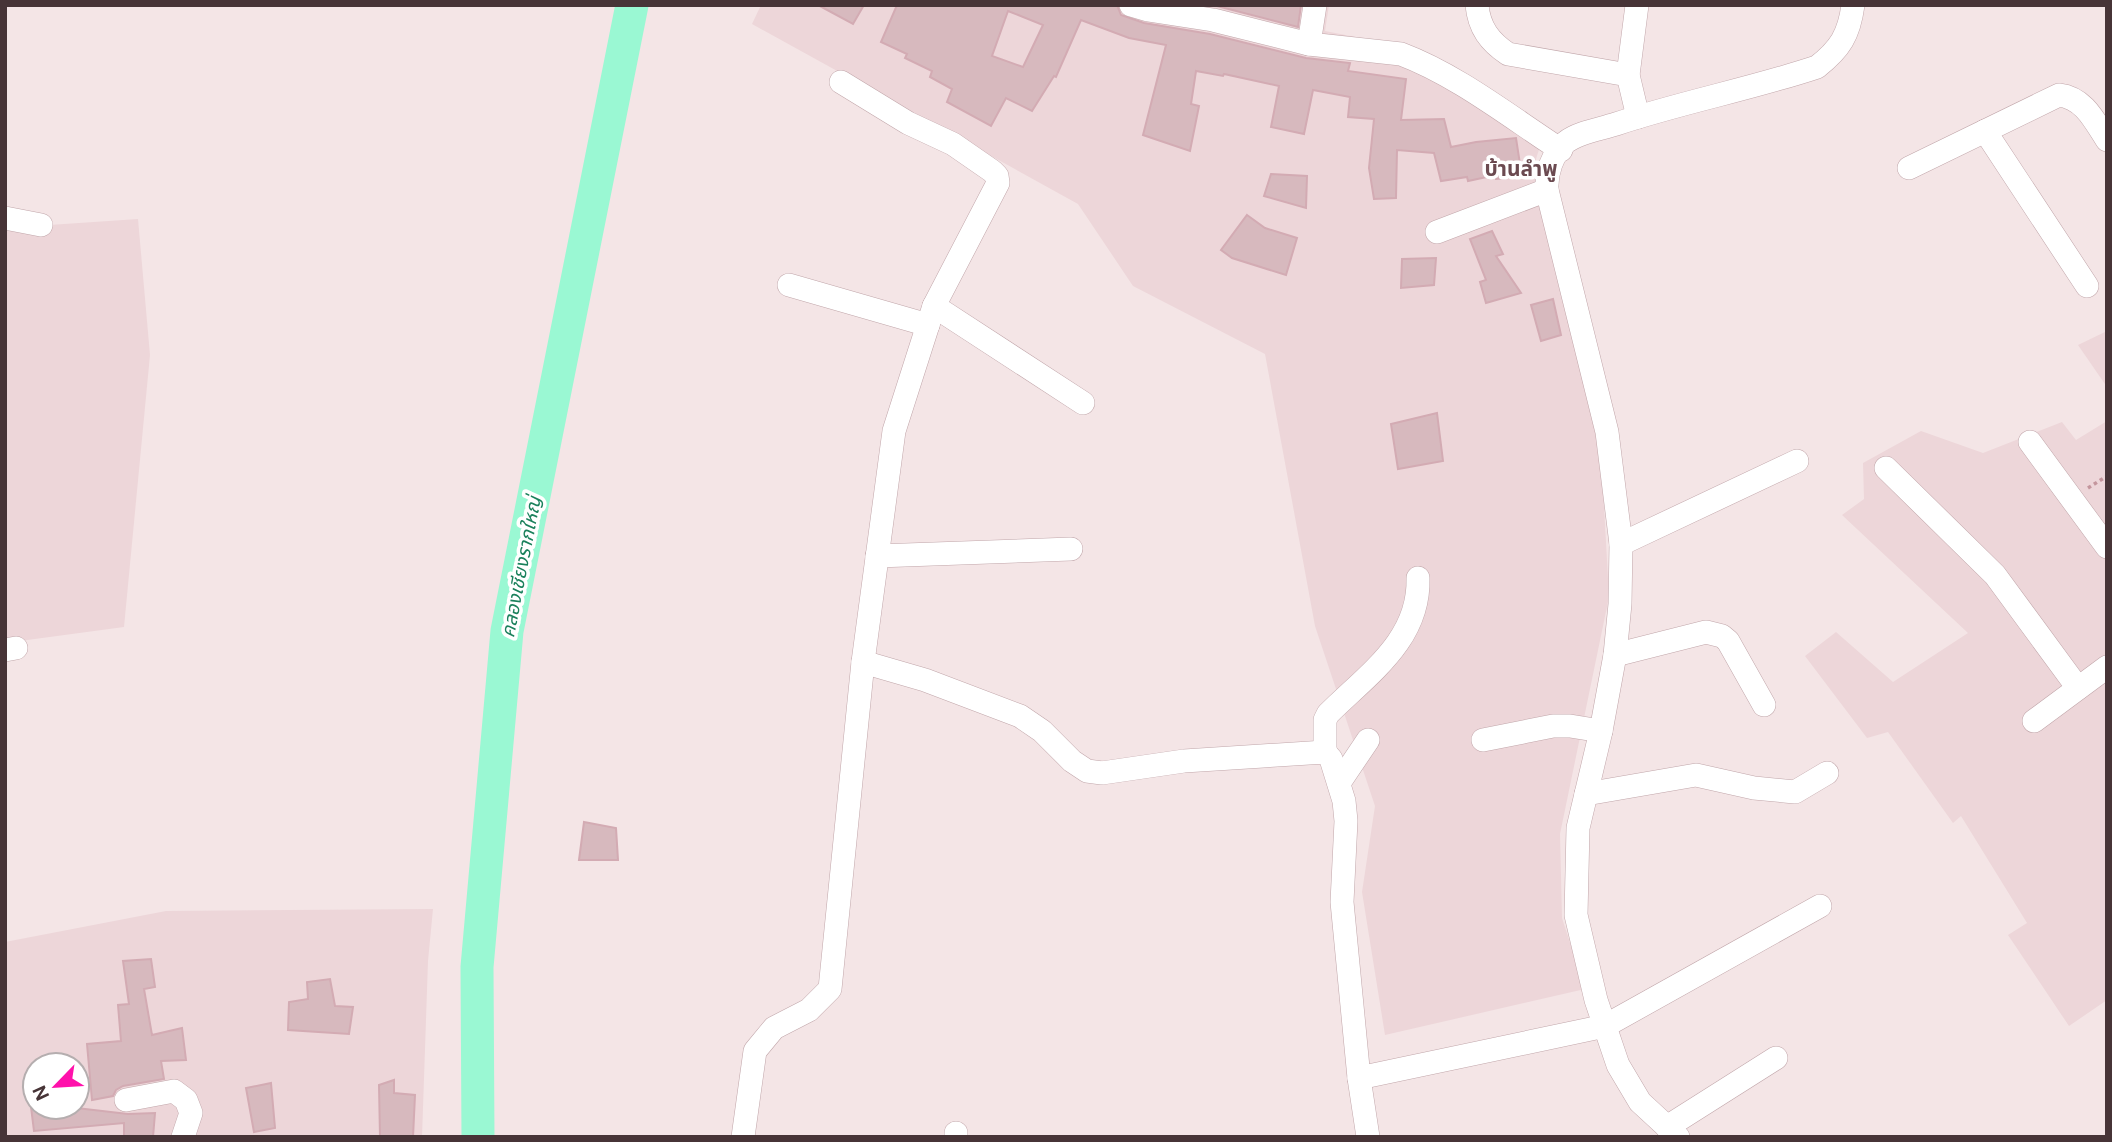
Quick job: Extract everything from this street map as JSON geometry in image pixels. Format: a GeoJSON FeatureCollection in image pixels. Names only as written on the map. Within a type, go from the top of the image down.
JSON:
{"type":"FeatureCollection","features":[{"type":"Feature","properties":{"kind":"street"},"geometry":{"type":"LineString","coordinates":[[1131,5],[1213,20],[1309,44],[1401,54],[1446,75],[1561,150]]}},
{"type":"Feature","properties":{"kind":"street"},"geometry":{"type":"LineString","coordinates":[[1309,44],[1315,5]]}},
{"type":"Feature","properties":{"kind":"street"},"geometry":{"type":"LineString","coordinates":[[1477,5],[1478,17],[1492,43],[1508,54],[1628,75]]}},
{"type":"Feature","properties":{"kind":"street"},"geometry":{"type":"LineString","coordinates":[[1637,5],[1628,75],[1638,117]]}},
{"type":"Feature","properties":{"kind":"street"},"geometry":{"type":"LineString","coordinates":[[1776,1058],[1673,1132],[1640,1102],[1618,1065],[1596,1000],[1576,915],[1578,828],[1601,731],[1615,655],[1620,604],[1621,544],[1605,425],[1547,190],[1546,176],[1566,142],[1580,135],[1817,67],[1835,52],[1846,37],[1853,5]]}},
{"type":"Feature","properties":{"kind":"street"},"geometry":{"type":"LineString","coordinates":[[743,1137],[755,1051],[774,1028],[809,1010],[830,989],[863,662],[894,431],[931,316],[998,183],[997,176],[953,144],[908,123],[841,82]]}},
{"type":"Feature","properties":{"kind":"street"},"geometry":{"type":"LineString","coordinates":[[1909,168],[2059,95],[2072,97],[2084,106],[2107,139]]}},
{"type":"Feature","properties":{"kind":"street"},"geometry":{"type":"LineString","coordinates":[[1985,131],[2087,286]]}},
{"type":"Feature","properties":{"kind":"street"},"geometry":{"type":"LineString","coordinates":[[1437,232],[1547,190]]}},
{"type":"Feature","properties":{"kind":"street"},"geometry":{"type":"LineString","coordinates":[[5,218],[41,225]]}},
{"type":"Feature","properties":{"kind":"street"},"geometry":{"type":"LineString","coordinates":[[789,285],[931,316],[1083,403]]}},
{"type":"Feature","properties":{"kind":"street"},"geometry":{"type":"LineString","coordinates":[[2030,442],[2107,547]]}},
{"type":"Feature","properties":{"kind":"street"},"geometry":{"type":"LineString","coordinates":[[1621,544],[1797,461]]}},
{"type":"Feature","properties":{"kind":"street"},"geometry":{"type":"LineString","coordinates":[[1886,468],[1995,575],[2078,688]]}},
{"type":"Feature","properties":{"kind":"street"},"geometry":{"type":"LineString","coordinates":[[877,556],[1071,549]]}},
{"type":"Feature","properties":{"kind":"street"},"geometry":{"type":"LineString","coordinates":[[1368,1137],[1359,1078],[1342,902],[1346,821],[1344,801],[1331,759],[1325,752],[1325,719],[1400,641],[1416,608],[1418,578]]}},
{"type":"Feature","properties":{"kind":"street"},"geometry":{"type":"LineString","coordinates":[[1615,655],[1706,632],[1716,633],[1728,641],[1764,705]]}},
{"type":"Feature","properties":{"kind":"street"},"geometry":{"type":"LineString","coordinates":[[863,662],[925,680],[1020,716],[1042,731],[1072,761],[1087,771],[1102,773],[1184,761],[1325,752]]}},
{"type":"Feature","properties":{"kind":"street"},"geometry":{"type":"LineString","coordinates":[[2034,720],[2107,667]]}},
{"type":"Feature","properties":{"kind":"street"},"geometry":{"type":"LineString","coordinates":[[1483,740],[1553,726],[1601,731]]}},
{"type":"Feature","properties":{"kind":"street"},"geometry":{"type":"LineString","coordinates":[[1339,783],[1368,740]]}},
{"type":"Feature","properties":{"kind":"street"},"geometry":{"type":"LineString","coordinates":[[1586,794],[1696,775],[1754,788],[1795,792],[1827,773]]}},
{"type":"Feature","properties":{"kind":"street"},"geometry":{"type":"LineString","coordinates":[[1359,1078],[1605,1026],[1820,906]]}},
{"type":"Feature","properties":{"kind":"street"},"geometry":{"type":"LineString","coordinates":[[126,1100],[174,1091],[186,1100],[191,1113],[183,1137]]}},
{"type":"Feature","properties":{"kind":"shaded area"},"geometry":{"type":"Polygon","coordinates":[[[761,5],[1329,5],[1325,31],[1417,49],[1543,137],[1536,159],[1597,378],[1609,597],[1560,834],[1562,918],[1585,989],[1385,1035],[1362,892],[1375,806],[1315,626],[1265,354],[1133,286],[1078,204],[752,24],[761,5]]]}},
{"type":"Feature","properties":{"kind":"shaded area"},"geometry":{"type":"Polygon","coordinates":[[[138,219],[150,355],[124,627],[5,643],[5,228],[138,219]]]}},
{"type":"Feature","properties":{"kind":"shaded area"},"geometry":{"type":"Polygon","coordinates":[[[2107,331],[2107,387],[2078,345],[2107,331]]]}},
{"type":"Feature","properties":{"kind":"shaded area"},"geometry":{"type":"Polygon","coordinates":[[[2107,421],[2107,1000],[2069,1026],[2008,935],[2027,923],[1961,816],[1953,823],[1888,732],[1867,738],[1805,656],[1836,632],[1893,682],[1968,633],[1842,515],[1864,499],[1863,463],[1921,431],[1983,453],[2062,422],[2076,440],[2107,421]]]}},
{"type":"Feature","properties":{"kind":"shaded area"},"geometry":{"type":"Polygon","coordinates":[[[433,909],[428,961],[422,1137],[5,1137],[5,942],[166,911],[433,909]]]}},
{"type":"Feature","properties":{"kind":"building"},"geometry":{"type":"Polygon","coordinates":[[[818,5],[864,5],[853,24],[818,5]]]}},
{"type":"Feature","properties":{"kind":"building"},"geometry":{"type":"Polygon","coordinates":[[[897,5],[1117,5],[1121,15],[1144,23],[1210,34],[1306,58],[1350,63],[1348,71],[1406,79],[1401,120],[1444,119],[1451,147],[1516,138],[1522,177],[1496,179],[1496,175],[1468,181],[1467,177],[1441,181],[1434,153],[1397,150],[1396,198],[1374,199],[1369,168],[1374,119],[1348,117],[1350,97],[1313,90],[1304,134],[1271,127],[1279,86],[1224,74],[1196,71],[1191,104],[1199,106],[1190,151],[1143,135],[1166,45],[1129,38],[1081,20],[1056,77],[1054,76],[1032,111],[1006,98],[991,126],[947,102],[952,89],[930,77],[932,71],[905,58],[907,54],[881,42],[897,5]],[[1008,11],[992,56],[1023,67],[1043,25],[1008,11]]]}},
{"type":"Feature","properties":{"kind":"building"},"geometry":{"type":"Polygon","coordinates":[[[1213,5],[1301,5],[1298,27],[1213,5]]]}},
{"type":"Feature","properties":{"kind":"building"},"geometry":{"type":"Polygon","coordinates":[[[1271,174],[1307,176],[1306,208],[1264,196],[1271,174]]]}},
{"type":"Feature","properties":{"kind":"building"},"geometry":{"type":"Polygon","coordinates":[[[1247,215],[1265,228],[1297,238],[1286,275],[1232,258],[1221,250],[1247,215]]]}},
{"type":"Feature","properties":{"kind":"building"},"geometry":{"type":"Polygon","coordinates":[[[1492,231],[1503,254],[1496,256],[1521,293],[1486,303],[1480,282],[1486,280],[1470,239],[1492,231]]]}},
{"type":"Feature","properties":{"kind":"building"},"geometry":{"type":"Polygon","coordinates":[[[1436,258],[1434,285],[1401,288],[1402,259],[1436,258]]]}},
{"type":"Feature","properties":{"kind":"building"},"geometry":{"type":"Polygon","coordinates":[[[1553,299],[1561,335],[1541,341],[1531,305],[1553,299]]]}},
{"type":"Feature","properties":{"kind":"building"},"geometry":{"type":"Polygon","coordinates":[[[1437,413],[1443,461],[1398,469],[1391,424],[1437,413]]]}},
{"type":"Feature","properties":{"kind":"building"},"geometry":{"type":"Polygon","coordinates":[[[584,822],[616,828],[618,860],[579,860],[584,822]]]}},
{"type":"Feature","properties":{"kind":"building"},"geometry":{"type":"Polygon","coordinates":[[[151,959],[155,987],[144,989],[152,1035],[182,1028],[186,1060],[161,1061],[164,1079],[123,1086],[116,1090],[113,1096],[92,1100],[91,1051],[88,1051],[87,1044],[121,1041],[118,1005],[129,1004],[123,961],[151,959]]]}},
{"type":"Feature","properties":{"kind":"building"},"geometry":{"type":"Polygon","coordinates":[[[330,979],[335,1006],[353,1007],[349,1034],[288,1030],[289,1002],[308,999],[307,982],[330,979]]]}},
{"type":"Feature","properties":{"kind":"building"},"geometry":{"type":"Polygon","coordinates":[[[394,1080],[394,1093],[415,1095],[413,1137],[380,1137],[379,1085],[394,1080]]]}},
{"type":"Feature","properties":{"kind":"building"},"geometry":{"type":"Polygon","coordinates":[[[271,1083],[275,1128],[254,1132],[246,1088],[271,1083]]]}},
{"type":"Feature","properties":{"kind":"building"},"geometry":{"type":"Polygon","coordinates":[[[91,1110],[128,1114],[155,1113],[153,1137],[124,1137],[124,1123],[34,1131],[33,1121],[91,1121],[91,1110]]]}},
{"type":"Feature","properties":{"kind":"waterway","name":"คลองเชียงรากใหญ่"},"geometry":{"type":"LineString","coordinates":[[478,1137],[477,967],[507,631],[632,5]]}},
{"type":"Feature","properties":{"kind":"district","name":"บ้านลำพู"},"geometry":{"type":"Point","coordinates":[1521,169]}}]}
